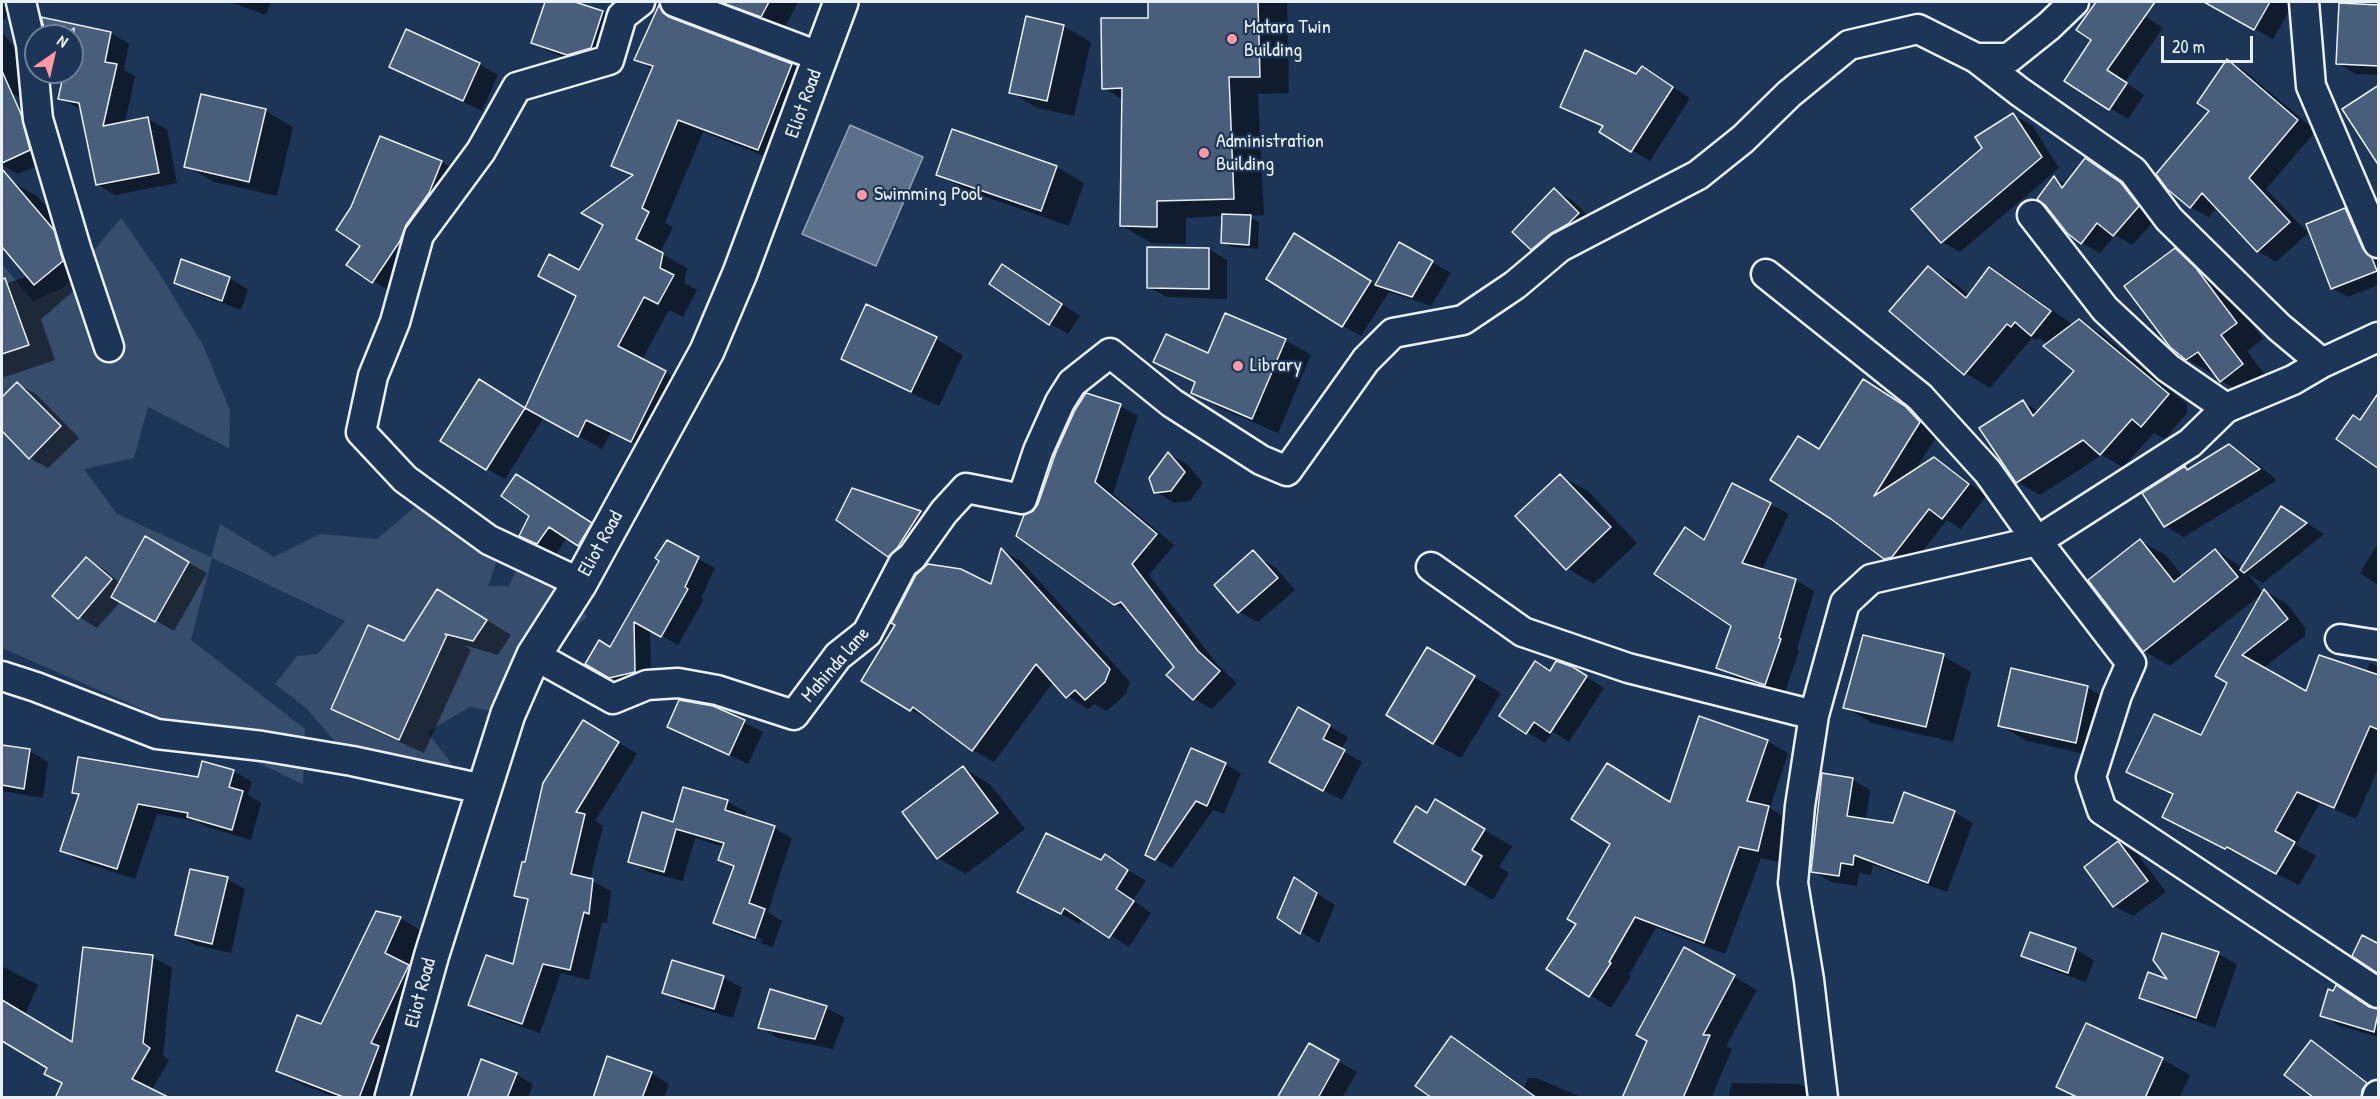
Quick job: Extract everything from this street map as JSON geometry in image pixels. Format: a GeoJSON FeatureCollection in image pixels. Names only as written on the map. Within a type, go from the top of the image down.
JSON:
{"type":"FeatureCollection","features":[{"type":"Feature","properties":{"kind":"street"},"geometry":{"type":"LineString","coordinates":[[21,2],[31,45],[38,119],[75,248],[109,347]]}},
{"type":"Feature","properties":{"kind":"street"},"geometry":{"type":"LineString","coordinates":[[580,583],[489,540],[405,479],[361,432],[373,376],[395,322],[419,235],[481,151],[517,87],[609,60],[622,16],[640,2]]}},
{"type":"Feature","properties":{"kind":"street"},"geometry":{"type":"LineString","coordinates":[[675,2],[821,57]]}},
{"type":"Feature","properties":{"kind":"street","name":"Eliot Road"},"geometry":{"type":"LineString","coordinates":[[392,1098],[432,954],[508,714],[534,655],[580,583],[707,351],[740,273],[842,2]]}},
{"type":"Feature","properties":{"kind":"street"},"geometry":{"type":"LineString","coordinates":[[1976,58],[2009,58],[2049,26],[2074,2]]}},
{"type":"Feature","properties":{"kind":"street"},"geometry":{"type":"LineString","coordinates":[[2304,2],[2311,86],[2379,243]]}},
{"type":"Feature","properties":{"kind":"street","name":"Mahinda lane"},"geometry":{"type":"LineString","coordinates":[[534,655],[613,699],[647,685],[678,683],[717,690],[794,715],[838,656],[867,633],[903,564],[912,557],[944,512],[966,488],[1022,499],[1038,451],[1060,402],[1072,383],[1110,353],[1172,402],[1262,460],[1287,471],[1366,360],[1393,333],[1463,320],[1515,285],[1560,247],[1698,175],[1743,139],[1789,94],[1848,45],[1918,30],[1976,58]]}},
{"type":"Feature","properties":{"kind":"street"},"geometry":{"type":"LineString","coordinates":[[1976,58],[2020,92],[2133,171],[2169,219],[2279,327],[2322,363]]}},
{"type":"Feature","properties":{"kind":"street"},"geometry":{"type":"LineString","coordinates":[[2032,215],[2105,309],[2168,368],[2226,408]]}},
{"type":"Feature","properties":{"kind":"street"},"geometry":{"type":"LineString","coordinates":[[1766,274],[1920,397],[1988,472],[2037,540],[2132,663],[2117,695],[2091,777],[2102,810],[2379,993]]}},
{"type":"Feature","properties":{"kind":"street"},"geometry":{"type":"LineString","coordinates":[[1823,1098],[1809,980],[1793,883],[1800,806],[1814,716],[1845,603],[1871,579],[2037,540],[2190,443],[2226,408],[2293,380],[2322,363],[2379,337]]}},
{"type":"Feature","properties":{"kind":"street"},"geometry":{"type":"LineString","coordinates":[[1431,567],[1523,632],[1628,668],[1814,716]]}},
{"type":"Feature","properties":{"kind":"street"},"geometry":{"type":"LineString","coordinates":[[2340,639],[2379,645]]}},
{"type":"Feature","properties":{"kind":"street"},"geometry":{"type":"LineString","coordinates":[[2,676],[157,734],[262,746],[352,761],[483,789]]}},
{"type":"Feature","properties":{"kind":"shaded area","name":"Swimming Pool"},"geometry":{"type":"Polygon","coordinates":[[[850,125],[923,157],[876,266],[802,234],[850,125]]]}},
{"type":"Feature","properties":{"kind":"shaded area"},"geometry":{"type":"Polygon","coordinates":[[[121,218],[158,271],[203,345],[230,410],[229,448],[148,407],[134,458],[84,469],[117,514],[211,557],[220,524],[274,557],[320,534],[377,539],[415,507],[478,534],[496,563],[488,586],[509,586],[520,562],[567,586],[587,617],[551,649],[508,714],[470,707],[427,732],[452,764],[352,761],[306,708],[275,684],[297,656],[318,654],[345,621],[212,558],[191,640],[305,729],[303,784],[142,709],[2,648],[2,264],[33,301],[63,288],[121,218]]]}},
{"type":"Feature","properties":{"kind":"building"},"geometry":{"type":"Polygon","coordinates":[[[545,2],[575,2],[603,11],[591,48],[567,55],[531,43],[545,2]]]}},
{"type":"Feature","properties":{"kind":"building"},"geometry":{"type":"Polygon","coordinates":[[[720,2],[769,2],[761,17],[720,2]]]}},
{"type":"Feature","properties":{"kind":"building"},"geometry":{"type":"Polygon","coordinates":[[[1148,2],[1258,2],[1260,77],[1229,77],[1234,199],[1157,201],[1157,227],[1120,226],[1122,88],[1102,89],[1101,18],[1148,18],[1148,2]]]}},
{"type":"Feature","properties":{"kind":"building"},"geometry":{"type":"Polygon","coordinates":[[[2096,2],[2155,2],[2107,70],[2127,83],[2109,110],[2064,81],[2091,40],[2076,30],[2096,2]]]}},
{"type":"Feature","properties":{"kind":"building"},"geometry":{"type":"Polygon","coordinates":[[[2204,2],[2270,2],[2254,30],[2204,2]]]}},
{"type":"Feature","properties":{"kind":"building"},"geometry":{"type":"Polygon","coordinates":[[[2339,3],[2379,5],[2379,66],[2336,64],[2339,3]]]}},
{"type":"Feature","properties":{"kind":"building"},"geometry":{"type":"Polygon","coordinates":[[[659,5],[663,13],[669,17],[792,64],[758,150],[678,120],[642,208],[649,212],[636,239],[663,253],[660,268],[674,275],[658,304],[644,297],[618,346],[666,371],[631,442],[586,420],[578,437],[525,408],[576,296],[538,276],[549,254],[579,270],[603,225],[581,213],[633,175],[611,166],[653,66],[634,60],[659,5]]]}},
{"type":"Feature","properties":{"kind":"building"},"geometry":{"type":"Polygon","coordinates":[[[1026,16],[1064,25],[1047,101],[1009,93],[1026,16]]]}},
{"type":"Feature","properties":{"kind":"building"},"geometry":{"type":"Polygon","coordinates":[[[41,17],[74,24],[43,24],[41,17]]]}},
{"type":"Feature","properties":{"kind":"building"},"geometry":{"type":"Polygon","coordinates":[[[84,26],[111,32],[105,62],[117,64],[103,126],[148,117],[159,173],[96,185],[79,103],[58,99],[61,84],[84,84],[84,26]]]}},
{"type":"Feature","properties":{"kind":"building"},"geometry":{"type":"Polygon","coordinates":[[[406,29],[480,63],[463,101],[389,67],[406,29]]]}},
{"type":"Feature","properties":{"kind":"building"},"geometry":{"type":"Polygon","coordinates":[[[1585,50],[1636,74],[1642,66],[1673,87],[1631,152],[1599,132],[1603,126],[1560,107],[1585,50]]]}},
{"type":"Feature","properties":{"kind":"building"},"geometry":{"type":"Polygon","coordinates":[[[2227,59],[2298,120],[2249,178],[2290,222],[2257,252],[2202,193],[2190,208],[2167,189],[2156,174],[2209,111],[2197,103],[2227,59]]]}},
{"type":"Feature","properties":{"kind":"building"},"geometry":{"type":"Polygon","coordinates":[[[2,71],[21,114],[30,150],[2,163],[2,71]]]}},
{"type":"Feature","properties":{"kind":"building"},"geometry":{"type":"Polygon","coordinates":[[[2379,85],[2379,166],[2342,109],[2379,85]]]}},
{"type":"Feature","properties":{"kind":"building"},"geometry":{"type":"Polygon","coordinates":[[[201,94],[266,109],[249,182],[184,167],[201,94]]]}},
{"type":"Feature","properties":{"kind":"building"},"geometry":{"type":"Polygon","coordinates":[[[2013,113],[2042,157],[1941,243],[1911,209],[1982,148],[1975,137],[2013,113]]]}},
{"type":"Feature","properties":{"kind":"building"},"geometry":{"type":"Polygon","coordinates":[[[952,129],[1057,166],[1041,211],[936,175],[952,129]]]}},
{"type":"Feature","properties":{"kind":"building"},"geometry":{"type":"Polygon","coordinates":[[[380,136],[442,161],[429,193],[406,225],[400,241],[372,283],[346,265],[360,246],[336,230],[351,207],[380,136]]]}},
{"type":"Feature","properties":{"kind":"building"},"geometry":{"type":"Polygon","coordinates":[[[2085,158],[2121,183],[2139,206],[2113,236],[2097,223],[2081,244],[2067,233],[2045,205],[2037,199],[2054,176],[2062,188],[2085,158]]]}},
{"type":"Feature","properties":{"kind":"building"},"geometry":{"type":"Polygon","coordinates":[[[2,169],[54,230],[63,261],[34,285],[2,247],[2,169]]]}},
{"type":"Feature","properties":{"kind":"building"},"geometry":{"type":"Polygon","coordinates":[[[1554,188],[1579,213],[1568,224],[1550,234],[1531,250],[1512,232],[1554,188]]]}},
{"type":"Feature","properties":{"kind":"building"},"geometry":{"type":"Polygon","coordinates":[[[2345,208],[2363,249],[2372,258],[2377,271],[2331,289],[2306,224],[2345,208]]]}},
{"type":"Feature","properties":{"kind":"building"},"geometry":{"type":"Polygon","coordinates":[[[1222,214],[1251,215],[1249,245],[1221,243],[1222,214]]]}},
{"type":"Feature","properties":{"kind":"building"},"geometry":{"type":"Polygon","coordinates":[[[1294,233],[1371,281],[1342,327],[1266,279],[1294,233]]]}},
{"type":"Feature","properties":{"kind":"building"},"geometry":{"type":"Polygon","coordinates":[[[1399,242],[1433,261],[1412,297],[1375,285],[1399,242]]]}},
{"type":"Feature","properties":{"kind":"building"},"geometry":{"type":"Polygon","coordinates":[[[1147,247],[1209,248],[1209,289],[1147,288],[1147,247]]]}},
{"type":"Feature","properties":{"kind":"building"},"geometry":{"type":"Polygon","coordinates":[[[2175,248],[2196,268],[2237,323],[2221,335],[2243,364],[2220,382],[2198,352],[2186,360],[2170,347],[2124,286],[2175,248]]]}},
{"type":"Feature","properties":{"kind":"building"},"geometry":{"type":"Polygon","coordinates":[[[181,259],[230,277],[222,301],[174,283],[181,259]]]}},
{"type":"Feature","properties":{"kind":"building"},"geometry":{"type":"Polygon","coordinates":[[[1002,264],[1062,304],[1049,325],[989,284],[1002,264]]]}},
{"type":"Feature","properties":{"kind":"building"},"geometry":{"type":"Polygon","coordinates":[[[1928,266],[1966,298],[1989,267],[2051,311],[2031,336],[2015,322],[2011,327],[2007,324],[1964,375],[1889,311],[1928,266]]]}},
{"type":"Feature","properties":{"kind":"building"},"geometry":{"type":"Polygon","coordinates":[[[5,278],[29,345],[2,354],[2,279],[5,278]]]}},
{"type":"Feature","properties":{"kind":"building"},"geometry":{"type":"Polygon","coordinates":[[[866,304],[937,337],[911,392],[841,359],[866,304]]]}},
{"type":"Feature","properties":{"kind":"building","name":"Library"},"geometry":{"type":"Polygon","coordinates":[[[1225,313],[1286,339],[1252,419],[1191,393],[1195,382],[1153,362],[1166,334],[1208,353],[1225,313]]]}},
{"type":"Feature","properties":{"kind":"building"},"geometry":{"type":"Polygon","coordinates":[[[2079,319],[2169,394],[2141,427],[2132,419],[2100,455],[2083,440],[2016,483],[1979,428],[2023,400],[2033,416],[2074,371],[2043,346],[2079,319]]]}},
{"type":"Feature","properties":{"kind":"building"},"geometry":{"type":"Polygon","coordinates":[[[479,379],[525,408],[486,470],[440,441],[479,379]]]}},
{"type":"Feature","properties":{"kind":"building"},"geometry":{"type":"Polygon","coordinates":[[[1863,379],[1905,406],[1920,422],[1874,496],[1934,457],[1969,484],[1942,519],[1929,509],[1892,557],[1884,559],[1831,519],[1770,480],[1798,436],[1819,449],[1863,379]]]}},
{"type":"Feature","properties":{"kind":"building"},"geometry":{"type":"Polygon","coordinates":[[[17,382],[61,426],[29,459],[2,431],[2,397],[17,382]]]}},
{"type":"Feature","properties":{"kind":"building"},"geometry":{"type":"Polygon","coordinates":[[[2379,392],[2379,469],[2336,439],[2353,415],[2360,420],[2379,392]]]}},
{"type":"Feature","properties":{"kind":"building"},"geometry":{"type":"Polygon","coordinates":[[[1086,393],[1121,404],[1095,482],[1157,534],[1132,564],[1198,651],[1220,671],[1193,700],[1166,675],[1174,667],[1121,602],[1114,605],[1016,536],[1024,515],[1033,511],[1038,504],[1056,452],[1075,410],[1086,393]]]}},
{"type":"Feature","properties":{"kind":"building"},"geometry":{"type":"Polygon","coordinates":[[[2229,444],[2260,469],[2164,527],[2142,493],[2185,466],[2187,470],[2229,444]]]}},
{"type":"Feature","properties":{"kind":"building"},"geometry":{"type":"Polygon","coordinates":[[[1168,452],[1185,472],[1171,491],[1154,493],[1149,478],[1168,452]]]}},
{"type":"Feature","properties":{"kind":"building"},"geometry":{"type":"Polygon","coordinates":[[[516,474],[592,523],[578,546],[549,527],[537,544],[519,536],[529,516],[501,496],[516,474]]]}},
{"type":"Feature","properties":{"kind":"building"},"geometry":{"type":"Polygon","coordinates":[[[1560,474],[1611,527],[1566,570],[1515,516],[1560,474]]]}},
{"type":"Feature","properties":{"kind":"building"},"geometry":{"type":"Polygon","coordinates":[[[1732,483],[1771,503],[1742,563],[1796,579],[1779,638],[1781,639],[1765,685],[1716,668],[1731,626],[1654,574],[1685,527],[1704,540],[1732,483]]]}},
{"type":"Feature","properties":{"kind":"building"},"geometry":{"type":"Polygon","coordinates":[[[852,488],[921,511],[898,547],[888,557],[836,520],[852,488]]]}},
{"type":"Feature","properties":{"kind":"building"},"geometry":{"type":"Polygon","coordinates":[[[2281,506],[2307,523],[2244,573],[2240,570],[2281,506]]]}},
{"type":"Feature","properties":{"kind":"building"},"geometry":{"type":"Polygon","coordinates":[[[145,536],[189,562],[155,622],[111,597],[145,536]]]}},
{"type":"Feature","properties":{"kind":"building"},"geometry":{"type":"Polygon","coordinates":[[[2140,539],[2174,582],[2215,549],[2238,577],[2143,652],[2088,580],[2140,539]]]}},
{"type":"Feature","properties":{"kind":"building"},"geometry":{"type":"Polygon","coordinates":[[[667,540],[699,557],[685,587],[688,589],[661,637],[634,622],[635,672],[609,678],[585,664],[599,640],[610,647],[659,561],[655,558],[667,540]]]}},
{"type":"Feature","properties":{"kind":"building"},"geometry":{"type":"Polygon","coordinates":[[[1001,548],[1110,669],[1105,682],[1085,700],[1075,690],[1066,698],[1036,664],[972,751],[913,707],[910,711],[861,681],[895,625],[891,623],[916,575],[928,564],[961,569],[991,584],[1001,548]]]}},
{"type":"Feature","properties":{"kind":"building"},"geometry":{"type":"Polygon","coordinates":[[[1253,550],[1278,578],[1238,613],[1214,585],[1253,550]]]}},
{"type":"Feature","properties":{"kind":"building"},"geometry":{"type":"Polygon","coordinates":[[[86,557],[112,579],[78,619],[52,596],[86,557]]]}},
{"type":"Feature","properties":{"kind":"building"},"geometry":{"type":"Polygon","coordinates":[[[437,589],[487,620],[473,641],[445,634],[447,635],[399,740],[331,709],[368,625],[404,641],[437,589]]]}},
{"type":"Feature","properties":{"kind":"building"},"geometry":{"type":"Polygon","coordinates":[[[2264,589],[2288,619],[2242,655],[2306,691],[2319,655],[2379,675],[2379,730],[2370,726],[2334,808],[2297,792],[2275,831],[2295,842],[2276,874],[2227,847],[2225,849],[2162,817],[2173,794],[2126,772],[2154,714],[2201,735],[2227,683],[2215,676],[2264,589]]]}},
{"type":"Feature","properties":{"kind":"building"},"geometry":{"type":"Polygon","coordinates":[[[1863,635],[1944,654],[1926,727],[1843,708],[1863,635]]]}},
{"type":"Feature","properties":{"kind":"building"},"geometry":{"type":"Polygon","coordinates":[[[1427,647],[1475,676],[1433,744],[1386,715],[1427,647]]]}},
{"type":"Feature","properties":{"kind":"building"},"geometry":{"type":"Polygon","coordinates":[[[1535,661],[1550,671],[1556,661],[1573,667],[1587,676],[1550,733],[1534,722],[1526,734],[1499,716],[1535,661]]]}},
{"type":"Feature","properties":{"kind":"building"},"geometry":{"type":"Polygon","coordinates":[[[2011,668],[2088,686],[2076,743],[1998,726],[2011,668]]]}},
{"type":"Feature","properties":{"kind":"building"},"geometry":{"type":"Polygon","coordinates":[[[679,700],[713,706],[745,720],[729,755],[667,727],[679,700]]]}},
{"type":"Feature","properties":{"kind":"building"},"geometry":{"type":"Polygon","coordinates":[[[1298,707],[1330,725],[1323,739],[1345,750],[1323,791],[1269,762],[1298,707]]]}},
{"type":"Feature","properties":{"kind":"building"},"geometry":{"type":"Polygon","coordinates":[[[1699,716],[1768,740],[1747,801],[1769,806],[1758,851],[1739,847],[1704,943],[1635,917],[1609,962],[1611,963],[1589,997],[1546,969],[1576,924],[1567,919],[1610,844],[1571,819],[1607,763],[1670,802],[1699,716]]]}},
{"type":"Feature","properties":{"kind":"building"},"geometry":{"type":"Polygon","coordinates":[[[583,720],[619,742],[576,812],[585,814],[571,874],[593,879],[589,914],[584,912],[570,970],[543,964],[522,1024],[468,1005],[486,955],[513,964],[528,899],[514,896],[522,862],[525,862],[543,783],[583,720]]]}},
{"type":"Feature","properties":{"kind":"building"},"geometry":{"type":"Polygon","coordinates":[[[2,745],[30,749],[24,789],[2,785],[2,745]]]}},
{"type":"Feature","properties":{"kind":"building"},"geometry":{"type":"Polygon","coordinates":[[[1191,748],[1226,763],[1207,806],[1196,801],[1155,860],[1145,855],[1191,748]]]}},
{"type":"Feature","properties":{"kind":"building"},"geometry":{"type":"Polygon","coordinates":[[[78,757],[198,777],[202,761],[234,770],[229,787],[243,791],[232,830],[187,817],[188,813],[138,804],[117,869],[60,851],[79,794],[72,793],[78,757]]]}},
{"type":"Feature","properties":{"kind":"building"},"geometry":{"type":"Polygon","coordinates":[[[963,766],[998,813],[937,859],[902,812],[963,766]]]}},
{"type":"Feature","properties":{"kind":"building"},"geometry":{"type":"Polygon","coordinates":[[[1822,773],[1853,778],[1847,816],[1893,823],[1904,792],[1955,811],[1928,883],[1854,855],[1853,865],[1841,863],[1839,876],[1811,872],[1822,773]]]}},
{"type":"Feature","properties":{"kind":"building"},"geometry":{"type":"Polygon","coordinates":[[[683,787],[728,800],[725,810],[775,826],[749,903],[765,909],[755,938],[713,923],[734,866],[718,860],[724,843],[676,829],[664,872],[628,862],[642,812],[673,822],[683,787]]]}},
{"type":"Feature","properties":{"kind":"building"},"geometry":{"type":"Polygon","coordinates":[[[1435,799],[1485,829],[1472,850],[1482,856],[1465,885],[1394,842],[1416,806],[1427,813],[1435,799]]]}},
{"type":"Feature","properties":{"kind":"building"},"geometry":{"type":"Polygon","coordinates":[[[1046,833],[1101,860],[1105,854],[1128,870],[1116,889],[1134,901],[1109,938],[1064,908],[1061,914],[1017,892],[1046,833]]]}},
{"type":"Feature","properties":{"kind":"building"},"geometry":{"type":"Polygon","coordinates":[[[2118,841],[2148,881],[2113,907],[2084,867],[2118,841]]]}},
{"type":"Feature","properties":{"kind":"building"},"geometry":{"type":"Polygon","coordinates":[[[190,869],[228,877],[212,944],[175,935],[190,869]]]}},
{"type":"Feature","properties":{"kind":"building"},"geometry":{"type":"Polygon","coordinates":[[[1294,877],[1317,893],[1300,934],[1277,918],[1294,877]]]}},
{"type":"Feature","properties":{"kind":"building"},"geometry":{"type":"Polygon","coordinates":[[[376,911],[401,917],[385,953],[409,965],[371,1043],[379,1046],[359,1098],[346,1098],[276,1071],[297,1015],[321,1024],[376,911]]]}},
{"type":"Feature","properties":{"kind":"building"},"geometry":{"type":"Polygon","coordinates":[[[2030,932],[2076,948],[2068,973],[2021,956],[2030,932]]]}},
{"type":"Feature","properties":{"kind":"building"},"geometry":{"type":"Polygon","coordinates":[[[2162,933],[2219,952],[2196,1018],[2139,998],[2148,972],[2167,979],[2153,960],[2162,933]]]}},
{"type":"Feature","properties":{"kind":"building"},"geometry":{"type":"Polygon","coordinates":[[[2362,935],[2379,944],[2379,974],[2352,956],[2362,935]]]}},
{"type":"Feature","properties":{"kind":"building"},"geometry":{"type":"Polygon","coordinates":[[[83,947],[153,955],[143,1043],[150,1048],[132,1079],[170,1098],[55,1098],[62,1083],[44,1074],[47,1068],[2,1041],[2,1000],[72,1042],[83,947]]]}},
{"type":"Feature","properties":{"kind":"building"},"geometry":{"type":"Polygon","coordinates":[[[1684,947],[1735,975],[1703,1035],[1710,1035],[1683,1098],[1622,1098],[1647,1041],[1636,1035],[1684,947]]]}},
{"type":"Feature","properties":{"kind":"building"},"geometry":{"type":"Polygon","coordinates":[[[672,960],[724,976],[714,1009],[662,993],[672,960]]]}},
{"type":"Feature","properties":{"kind":"building"},"geometry":{"type":"Polygon","coordinates":[[[2336,985],[2369,1007],[2379,1009],[2374,1032],[2320,1016],[2328,989],[2333,991],[2336,985]]]}},
{"type":"Feature","properties":{"kind":"building"},"geometry":{"type":"Polygon","coordinates":[[[770,989],[827,1006],[815,1039],[758,1028],[770,989]]]}},
{"type":"Feature","properties":{"kind":"building"},"geometry":{"type":"Polygon","coordinates":[[[2086,1023],[2163,1058],[2145,1098],[2079,1098],[2056,1087],[2086,1023]]]}},
{"type":"Feature","properties":{"kind":"building"},"geometry":{"type":"Polygon","coordinates":[[[1451,1036],[1537,1098],[1432,1098],[1415,1086],[1451,1036]]]}},
{"type":"Feature","properties":{"kind":"building"},"geometry":{"type":"Polygon","coordinates":[[[2311,1040],[2367,1083],[2362,1090],[2361,1098],[2314,1098],[2284,1075],[2311,1040]]]}},
{"type":"Feature","properties":{"kind":"building"},"geometry":{"type":"Polygon","coordinates":[[[1309,1043],[1339,1060],[1318,1098],[1277,1098],[1309,1043]]]}},
{"type":"Feature","properties":{"kind":"building"},"geometry":{"type":"Polygon","coordinates":[[[607,1056],[652,1072],[642,1098],[593,1098],[607,1056]]]}},
{"type":"Feature","properties":{"kind":"building"},"geometry":{"type":"Polygon","coordinates":[[[481,1059],[517,1073],[507,1098],[467,1098],[481,1059]]]}},
{"type":"Feature","properties":{"kind":"place","name":"Matara Twin Building"},"geometry":{"type":"Point","coordinates":[1232,39]}},
{"type":"Feature","properties":{"kind":"place","name":"Administration Building"},"geometry":{"type":"Point","coordinates":[1204,153]}},
{"type":"Feature","properties":{"kind":"place","name":"Swimming Pool"},"geometry":{"type":"Point","coordinates":[862,195]}},
{"type":"Feature","properties":{"kind":"place","name":"Library"},"geometry":{"type":"Point","coordinates":[1238,366]}}]}
